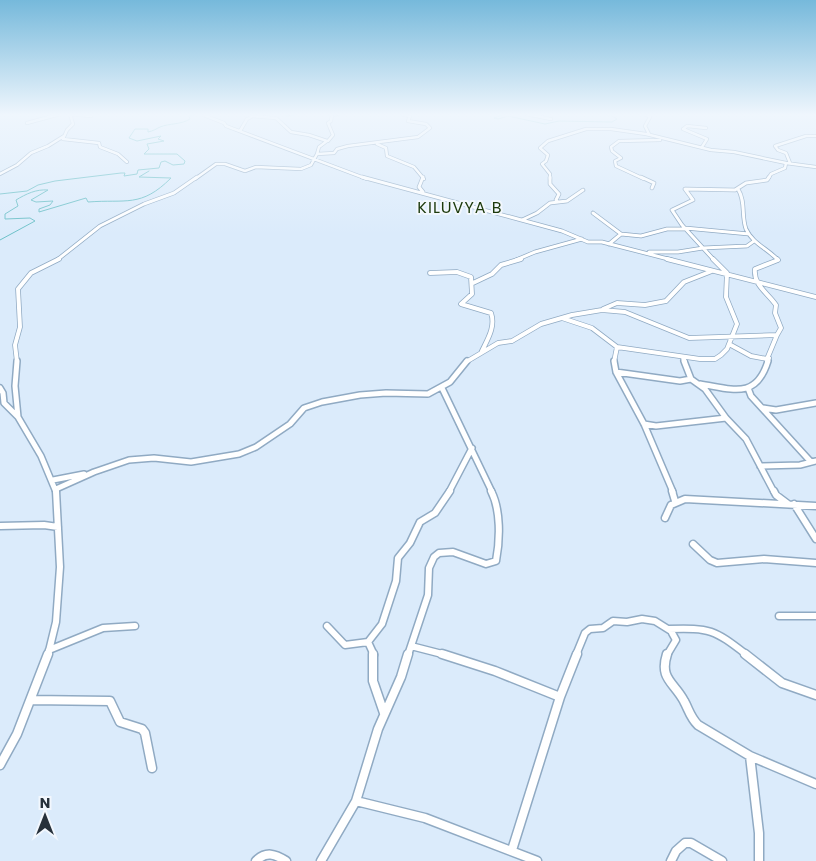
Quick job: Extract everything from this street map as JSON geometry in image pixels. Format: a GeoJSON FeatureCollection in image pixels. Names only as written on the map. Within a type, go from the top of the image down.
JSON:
{"type":"FeatureCollection","features":[{"type":"Feature","properties":{"kind":"street"},"geometry":{"type":"LineString","coordinates":[[0,174],[17,165],[29,154]]}},
{"type":"Feature","properties":{"kind":"street"},"geometry":{"type":"LineString","coordinates":[[118,154],[120,158],[127,162]]}},
{"type":"Feature","properties":{"kind":"street"},"geometry":{"type":"LineString","coordinates":[[300,154],[357,176],[423,192],[562,231],[591,243],[600,242],[713,271],[727,272],[816,297]]}},
{"type":"Feature","properties":{"kind":"street"},"geometry":{"type":"LineString","coordinates":[[18,417],[15,386],[17,359],[15,345],[20,323],[16,294],[22,283],[31,273],[67,253],[100,226],[144,204],[174,192],[216,164],[225,164],[247,171],[256,167],[301,169],[309,167],[317,154]]}},
{"type":"Feature","properties":{"kind":"street"},"geometry":{"type":"LineString","coordinates":[[386,154],[386,156],[416,167],[420,171],[424,179],[419,186],[423,192]]}},
{"type":"Feature","properties":{"kind":"street"},"geometry":{"type":"LineString","coordinates":[[546,154],[548,156],[542,164],[550,174],[550,184],[559,194],[556,200],[558,202]]}},
{"type":"Feature","properties":{"kind":"street"},"geometry":{"type":"LineString","coordinates":[[616,154],[621,158],[615,161],[616,166],[654,183],[652,188]]}},
{"type":"Feature","properties":{"kind":"street"},"geometry":{"type":"LineString","coordinates":[[741,154],[816,167]]}},
{"type":"Feature","properties":{"kind":"street"},"geometry":{"type":"LineString","coordinates":[[727,272],[714,262],[672,211],[693,200],[685,189],[738,190],[746,183],[767,180],[771,174],[785,168],[788,163],[786,154]]}},
{"type":"Feature","properties":{"kind":"street"},"geometry":{"type":"LineString","coordinates":[[522,220],[538,213],[550,203],[566,202],[583,190]]}},
{"type":"Feature","properties":{"kind":"street"},"geometry":{"type":"LineString","coordinates":[[697,384],[748,388],[760,381],[777,334],[781,328],[775,313],[776,305],[757,281],[754,273],[755,269],[778,260],[764,246],[754,241],[749,234],[743,220],[742,195],[738,190]]}},
{"type":"Feature","properties":{"kind":"street"},"geometry":{"type":"LineString","coordinates":[[593,213],[604,222],[615,227],[621,234],[640,236],[667,228],[749,234]]}},
{"type":"Feature","properties":{"kind":"street"},"geometry":{"type":"LineString","coordinates":[[609,244],[621,234]]}},
{"type":"Feature","properties":{"kind":"street"},"geometry":{"type":"LineString","coordinates":[[472,283],[492,274],[507,262],[582,239]]}},
{"type":"Feature","properties":{"kind":"street"},"geometry":{"type":"LineString","coordinates":[[641,252],[678,252],[703,248],[747,246],[754,241]]}},
{"type":"Feature","properties":{"kind":"street"},"geometry":{"type":"LineString","coordinates":[[56,490],[115,464],[141,458],[192,462],[239,454],[256,447],[290,424],[304,408],[322,402],[360,395],[386,393],[428,394],[450,382],[468,361],[498,343],[512,341],[542,324],[561,318],[602,310],[617,303],[645,305],[666,301],[684,282],[713,271]]}},
{"type":"Feature","properties":{"kind":"street"},"geometry":{"type":"LineString","coordinates":[[430,273],[461,272],[468,275],[472,283],[472,294],[460,304],[491,313],[493,319],[481,354]]}},
{"type":"Feature","properties":{"kind":"street"},"geometry":{"type":"LineString","coordinates":[[561,318],[592,328],[617,346],[683,358],[715,359],[722,355],[728,346],[737,324],[726,297],[727,272]]}},
{"type":"Feature","properties":{"kind":"street"},"geometry":{"type":"LineString","coordinates":[[602,310],[625,312],[690,338],[777,334]]}},
{"type":"Feature","properties":{"kind":"street"},"geometry":{"type":"LineString","coordinates":[[617,346],[614,362],[616,372],[644,424],[671,485],[675,501]]}},
{"type":"Feature","properties":{"kind":"street"},"geometry":{"type":"LineString","coordinates":[[728,346],[761,358],[768,358]]}},
{"type":"Feature","properties":{"kind":"street"},"geometry":{"type":"LineString","coordinates":[[683,358],[691,379],[705,389],[726,418],[748,442],[776,495],[791,504],[816,539]]}},
{"type":"Feature","properties":{"kind":"street"},"geometry":{"type":"LineString","coordinates":[[616,372],[680,381],[691,379]]}},
{"type":"Feature","properties":{"kind":"street"},"geometry":{"type":"LineString","coordinates":[[0,388],[3,393],[2,403],[18,417],[53,480],[56,490],[60,567],[58,606],[49,650],[31,700],[0,765]]}},
{"type":"Feature","properties":{"kind":"street"},"geometry":{"type":"LineString","coordinates":[[321,861],[356,801],[384,714],[401,677],[428,595],[429,568],[434,557],[439,553],[446,552],[486,564],[496,561],[499,547],[498,505],[442,388]]}},
{"type":"Feature","properties":{"kind":"street"},"geometry":{"type":"LineString","coordinates":[[748,388],[748,394],[814,462]]}},
{"type":"Feature","properties":{"kind":"street"},"geometry":{"type":"LineString","coordinates":[[762,408],[776,410],[816,403]]}},
{"type":"Feature","properties":{"kind":"street"},"geometry":{"type":"LineString","coordinates":[[644,424],[656,426],[726,418]]}},
{"type":"Feature","properties":{"kind":"street"},"geometry":{"type":"LineString","coordinates":[[326,626],[345,645],[368,642],[382,624],[396,581],[398,558],[410,543],[420,522],[435,513],[454,485],[472,448]]}},
{"type":"Feature","properties":{"kind":"street"},"geometry":{"type":"LineString","coordinates":[[760,466],[800,465],[814,462]]}},
{"type":"Feature","properties":{"kind":"street"},"geometry":{"type":"LineString","coordinates":[[53,480],[94,472]]}},
{"type":"Feature","properties":{"kind":"street"},"geometry":{"type":"LineString","coordinates":[[772,503],[776,495]]}},
{"type":"Feature","properties":{"kind":"street"},"geometry":{"type":"LineString","coordinates":[[665,518],[670,505],[675,501],[702,499],[816,506]]}},
{"type":"Feature","properties":{"kind":"street"},"geometry":{"type":"LineString","coordinates":[[0,526],[44,525],[58,527]]}},
{"type":"Feature","properties":{"kind":"street"},"geometry":{"type":"LineString","coordinates":[[693,544],[710,560],[717,562],[764,560],[816,563]]}},
{"type":"Feature","properties":{"kind":"street"},"geometry":{"type":"LineString","coordinates":[[779,616],[816,616]]}},
{"type":"Feature","properties":{"kind":"street"},"geometry":{"type":"LineString","coordinates":[[512,850],[560,697],[583,638],[590,629],[603,628],[614,621],[625,622],[639,618],[659,623],[675,635],[676,640],[666,654],[664,663],[665,674],[670,686],[683,699],[691,718],[698,725],[750,756],[816,784]]}},
{"type":"Feature","properties":{"kind":"street"},"geometry":{"type":"LineString","coordinates":[[49,650],[102,628],[135,626]]}},
{"type":"Feature","properties":{"kind":"street"},"geometry":{"type":"LineString","coordinates":[[668,629],[701,628],[720,634],[782,683],[816,695]]}},
{"type":"Feature","properties":{"kind":"street"},"geometry":{"type":"LineString","coordinates":[[368,642],[374,656],[372,681],[384,714]]}},
{"type":"Feature","properties":{"kind":"street"},"geometry":{"type":"LineString","coordinates":[[411,646],[426,649],[495,672],[560,697]]}},
{"type":"Feature","properties":{"kind":"street"},"geometry":{"type":"LineString","coordinates":[[31,700],[110,701],[120,722],[142,729],[146,733],[152,768]]}},
{"type":"Feature","properties":{"kind":"street"},"geometry":{"type":"LineString","coordinates":[[750,756],[759,833],[759,861]]}},
{"type":"Feature","properties":{"kind":"street"},"geometry":{"type":"LineString","coordinates":[[356,801],[385,806],[430,818],[537,861]]}},
{"type":"Feature","properties":{"kind":"street"},"geometry":{"type":"LineString","coordinates":[[671,861],[676,850],[685,843],[691,843],[722,861]]}},
{"type":"Feature","properties":{"kind":"street"},"geometry":{"type":"LineString","coordinates":[[256,861],[261,855],[266,853],[286,861]]}},
{"type":"Feature","properties":{"kind":"waterway"},"geometry":{"type":"LineString","coordinates":[[0,194],[27,191],[38,185],[55,181],[121,173],[125,173],[124,176],[137,174],[138,170],[159,168],[161,162],[165,161],[173,165],[184,164],[185,161],[177,154]]}},
{"type":"Feature","properties":{"kind":"waterway"},"geometry":{"type":"LineString","coordinates":[[0,240],[35,221],[30,218],[5,219],[5,214],[18,206],[16,200],[27,194],[39,190],[48,190],[31,200],[36,202],[53,201],[50,205],[39,209],[39,212],[86,198],[88,202],[132,200],[151,194],[171,178],[139,177],[149,171]]}},
{"type":"Feature","properties":{"kind":"district","name":"KILUVYA B"},"geometry":{"type":"Point","coordinates":[460,207]}}]}
